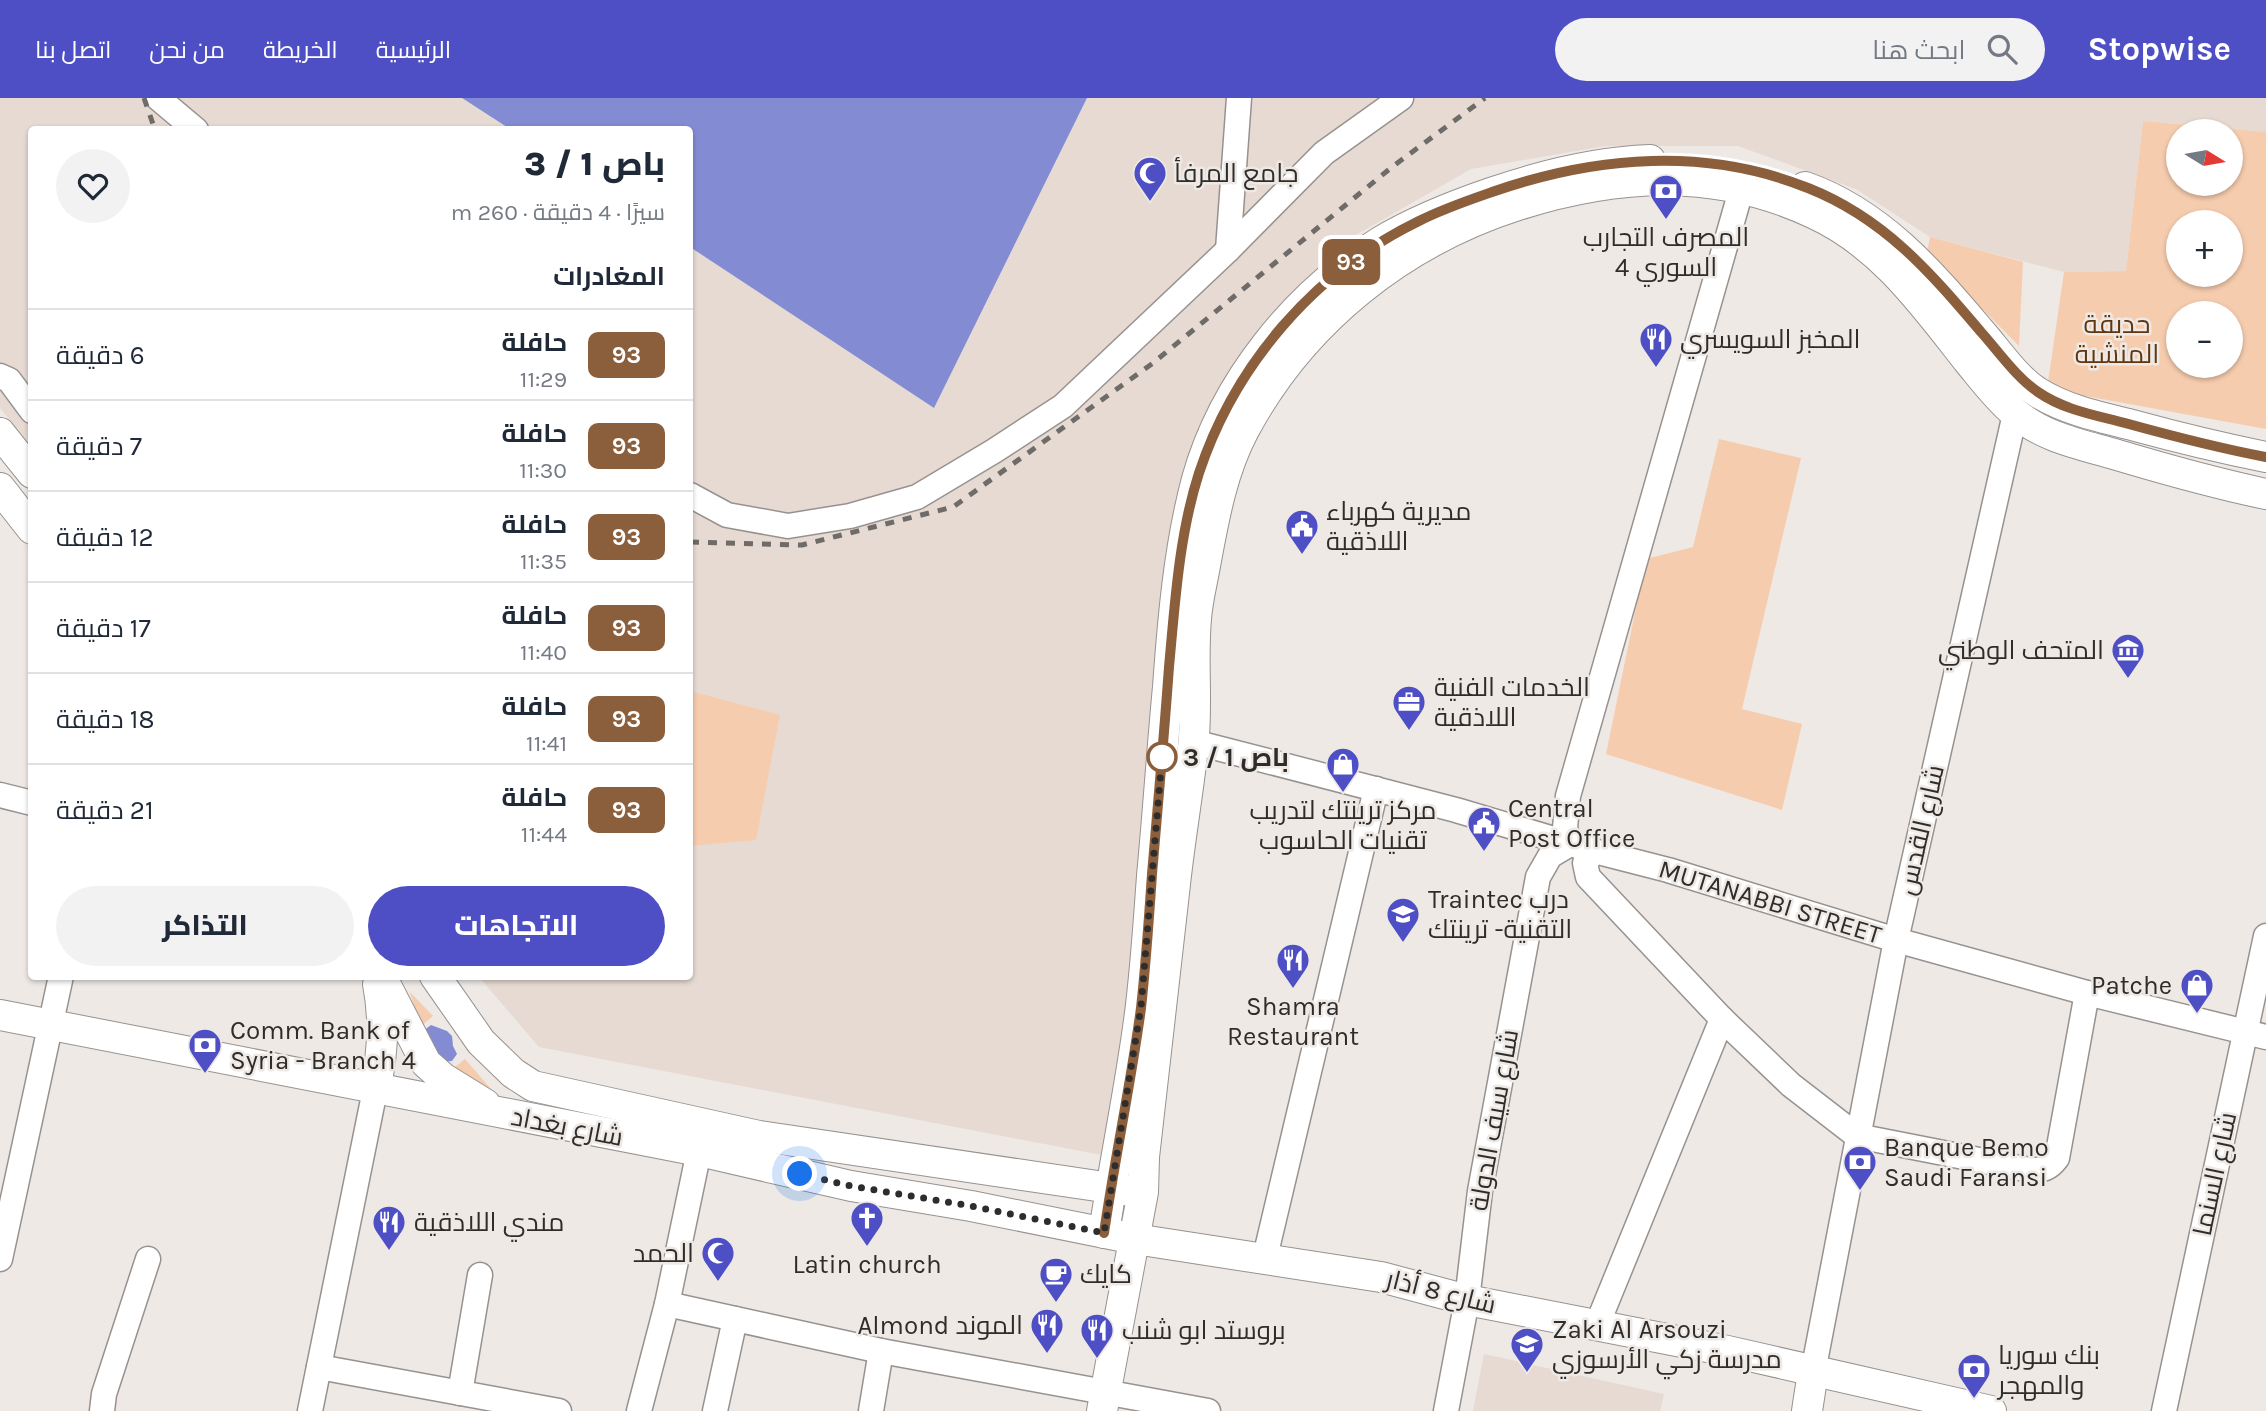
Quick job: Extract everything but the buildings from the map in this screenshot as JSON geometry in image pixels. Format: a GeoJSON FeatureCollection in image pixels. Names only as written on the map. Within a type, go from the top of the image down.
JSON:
{"type":"FeatureCollection","features":[{"type":"Feature","properties":{"kind":"main road"},"geometry":{"type":"LineString","coordinates":[[1104,1233],[1141,1007],[1172,628],[1184,538],[1198,476],[1232,397],[1255,360],[1297,311],[1344,267],[1380,242],[1457,205],[1529,179],[1592,165],[1647,159],[1702,162],[1757,171],[1809,188],[1859,213],[1898,242],[1941,284],[2011,367],[2035,390],[2065,407],[2209,446],[2266,457]]}},
{"type":"Feature","properties":{"kind":"main road"},"geometry":{"type":"LineString","coordinates":[[1104,1402],[1143,1192],[1144,1157],[1175,878],[1194,742],[1196,618],[1222,485],[1243,431],[1304,343],[1343,303],[1385,269],[1432,240],[1482,217],[1534,200],[1593,187],[1643,180],[1693,180],[1742,187],[1782,199],[1820,216],[1856,237],[1880,257],[1910,289],[2015,414],[2052,436],[2201,480],[2266,494]]}},
{"type":"Feature","properties":{"kind":"main road"},"geometry":{"type":"LineString","coordinates":[[2052,436],[2065,407]]}},
{"type":"Feature","properties":{"kind":"main road"},"geometry":{"type":"LineString","coordinates":[[0,433],[28,468]]}},
{"type":"Feature","properties":{"kind":"main road"},"geometry":{"type":"LineString","coordinates":[[2201,480],[2209,446]]}},
{"type":"Feature","properties":{"kind":"main road"},"geometry":{"type":"LineString","coordinates":[[0,488],[28,523]]}},
{"type":"Feature","properties":{"kind":"main road"},"geometry":{"type":"LineString","coordinates":[[375,1090],[383,1035],[377,980]]}},
{"type":"Feature","properties":{"kind":"main road"},"geometry":{"type":"LineString","coordinates":[[383,980],[426,1063],[475,1099],[517,1117]]}},
{"type":"Feature","properties":{"kind":"main road","name":"شارع بغداد"},"geometry":{"type":"LineString","coordinates":[[438,980],[481,1042],[513,1073],[533,1086],[759,1136],[1143,1192]]}},
{"type":"Feature","properties":{"kind":"main road","name":"شارع بغداد"},"geometry":{"type":"LineString","coordinates":[[0,1015],[699,1152],[851,1186],[971,1206],[1135,1239]]}},
{"type":"Feature","properties":{"kind":"main road","name":"شارع 8 أذار"},"geometry":{"type":"LineString","coordinates":[[1135,1239],[1381,1277],[1467,1300],[1723,1350],[1992,1411]]}},
{"type":"Feature","properties":{"kind":"main road"},"geometry":{"type":"LineString","coordinates":[[1807,1411],[1813,1372]]}},
{"type":"Feature","properties":{"kind":"street"},"geometry":{"type":"LineString","coordinates":[[158,98],[190,126]]}},
{"type":"Feature","properties":{"kind":"street"},"geometry":{"type":"LineString","coordinates":[[1228,250],[1239,98]]}},
{"type":"Feature","properties":{"kind":"street"},"geometry":{"type":"LineString","coordinates":[[693,497],[727,515],[788,526],[850,516],[917,497],[1063,406],[1228,250],[1324,153],[1401,98]]}},
{"type":"Feature","properties":{"kind":"street"},"geometry":{"type":"LineString","coordinates":[[1570,844],[1564,817],[1568,796],[1742,187]]}},
{"type":"Feature","properties":{"kind":"street"},"geometry":{"type":"LineString","coordinates":[[0,376],[9,380],[28,406]]}},
{"type":"Feature","properties":{"kind":"street","name":"شارع القدس"},"geometry":{"type":"LineString","coordinates":[[1813,1372],[1896,940],[2015,414]]}},
{"type":"Feature","properties":{"kind":"street","name":"MUTANABBI STREET"},"geometry":{"type":"LineString","coordinates":[[1194,742],[1668,870],[1896,940],[2087,993],[2256,1034]]}},
{"type":"Feature","properties":{"kind":"street"},"geometry":{"type":"LineString","coordinates":[[1265,1257],[1376,789]]}},
{"type":"Feature","properties":{"kind":"street"},"geometry":{"type":"LineString","coordinates":[[0,796],[28,802]]}},
{"type":"Feature","properties":{"kind":"street","name":"شارع سيف الدولة"},"geometry":{"type":"LineString","coordinates":[[1446,1411],[1467,1300],[1480,1191],[1538,877],[1550,856],[1570,844]]}},
{"type":"Feature","properties":{"kind":"street"},"geometry":{"type":"LineString","coordinates":[[1594,851],[1585,863],[1588,877],[1722,1019],[1791,1085],[1857,1136],[2030,1170],[2051,1167],[2057,1158],[2087,993]]}},
{"type":"Feature","properties":{"kind":"street","name":"شارع السنما"},"geometry":{"type":"LineString","coordinates":[[2164,1411],[2256,1034],[2266,936]]}},
{"type":"Feature","properties":{"kind":"street"},"geometry":{"type":"LineString","coordinates":[[0,1259],[60,980]]}},
{"type":"Feature","properties":{"kind":"street"},"geometry":{"type":"LineString","coordinates":[[1597,1325],[1722,1019]]}},
{"type":"Feature","properties":{"kind":"street"},"geometry":{"type":"LineString","coordinates":[[310,1411],[375,1090]]}},
{"type":"Feature","properties":{"kind":"street"},"geometry":{"type":"LineString","coordinates":[[639,1411],[667,1304],[699,1152]]}},
{"type":"Feature","properties":{"kind":"street"},"geometry":{"type":"LineString","coordinates":[[102,1411],[104,1394],[148,1259]]}},
{"type":"Feature","properties":{"kind":"street"},"geometry":{"type":"LineString","coordinates":[[460,1393],[480,1275]]}},
{"type":"Feature","properties":{"kind":"street"},"geometry":{"type":"LineString","coordinates":[[667,1304],[1104,1402],[1208,1411]]}},
{"type":"Feature","properties":{"kind":"street"},"geometry":{"type":"LineString","coordinates":[[715,1411],[735,1319]]}},
{"type":"Feature","properties":{"kind":"street"},"geometry":{"type":"LineString","coordinates":[[871,1411],[881,1351]]}},
{"type":"Feature","properties":{"kind":"street"},"geometry":{"type":"LineString","coordinates":[[319,1367],[460,1393],[503,1406],[559,1411]]}},
{"type":"Feature","properties":{"kind":"shaded area"},"geometry":{"type":"Polygon","coordinates":[[[0,98],[462,98],[505,126],[28,126],[28,441],[0,408],[0,98]]]}},
{"type":"Feature","properties":{"kind":"shaded area"},"geometry":{"type":"Polygon","coordinates":[[[1087,98],[2266,98],[2266,132],[2244,130],[2244,119],[2166,119],[2166,123],[2143,121],[2126,271],[2064,272],[1930,237],[1856,189],[1738,146],[1605,146],[1471,169],[1342,243],[1267,329],[1178,667],[1176,815],[1112,1157],[539,1047],[482,980],[693,980],[693,249],[934,408],[1087,98]]]}},
{"type":"Feature","properties":{"kind":"shaded area","name":"Zaki Al Arsouzi مدرسة زكي الأرسوزي"},"geometry":{"type":"Polygon","coordinates":[[[1484,1354],[1664,1394],[1660,1411],[1473,1411],[1484,1354]]]}},
{"type":"Feature","properties":{"kind":"green space","name":"حديقة المنشية"},"geometry":{"type":"Polygon","coordinates":[[[2143,121],[2166,123],[2166,196],[2244,196],[2244,130],[2266,132],[2266,429],[2047,389],[2064,272],[2126,271],[2143,121]]]}},
{"type":"Feature","properties":{"kind":"green space"},"geometry":{"type":"Polygon","coordinates":[[[1930,237],[2023,262],[2019,346],[1927,253],[1930,237]]]}},
{"type":"Feature","properties":{"kind":"green space"},"geometry":{"type":"Polygon","coordinates":[[[1719,439],[1801,458],[1742,709],[1802,724],[1782,810],[1606,754],[1646,559],[1693,547],[1719,439]]]}},
{"type":"Feature","properties":{"kind":"green space"},"geometry":{"type":"Polygon","coordinates":[[[693,692],[780,715],[756,840],[693,846],[693,692]]]}},
{"type":"Feature","properties":{"kind":"green space"},"geometry":{"type":"Polygon","coordinates":[[[410,992],[433,1016],[420,1027],[410,992]]]}},
{"type":"Feature","properties":{"kind":"green space"},"geometry":{"type":"Polygon","coordinates":[[[465,1059],[490,1088],[443,1070],[455,1067],[465,1059]]]}},
{"type":"Feature","properties":{"kind":"water"},"geometry":{"type":"Polygon","coordinates":[[[462,98],[1087,98],[934,408],[693,249],[693,126],[505,126],[462,98]]]}},
{"type":"Feature","properties":{"kind":"water"},"geometry":{"type":"Polygon","coordinates":[[[431,1025],[447,1031],[452,1036],[457,1054],[452,1061],[443,1062],[423,1031],[431,1025]]]}},
{"type":"Feature","properties":{"kind":"railway"},"geometry":{"type":"LineString","coordinates":[[144,98],[154,126]]}},
{"type":"Feature","properties":{"kind":"railway"},"geometry":{"type":"LineString","coordinates":[[693,542],[802,545],[953,507],[1153,363],[1392,167],[1485,98]]}},
{"type":"Feature","properties":{"kind":"bus line","name":"93"},"geometry":{"type":"LineString","coordinates":[[1104,1233],[1141,1007],[1172,628],[1184,538],[1198,476],[1232,397],[1255,360],[1312,295],[1344,267],[1380,242],[1457,205],[1529,179],[1592,165],[1647,159],[1702,162],[1757,171],[1809,188],[1859,213],[1898,242],[1941,284],[2011,367],[2035,390],[2065,407],[2209,446],[2266,457]]}},
{"type":"Feature","properties":{"kind":"place","name":"جامع المرفأ"},"geometry":{"type":"Point","coordinates":[1150,203]}},
{"type":"Feature","properties":{"kind":"place","name":"المصرف التجارب السوري 4"},"geometry":{"type":"Point","coordinates":[1666,221]}},
{"type":"Feature","properties":{"kind":"place","name":"المخبز السويسري"},"geometry":{"type":"Point","coordinates":[1656,369]}},
{"type":"Feature","properties":{"kind":"place","name":"مديرية كهرباء اللاذقية"},"geometry":{"type":"Point","coordinates":[1302,556]}},
{"type":"Feature","properties":{"kind":"place","name":"المتحف الوطني"},"geometry":{"type":"Point","coordinates":[2128,680]}},
{"type":"Feature","properties":{"kind":"place","name":"الخدمات الفنية اللاذقية"},"geometry":{"type":"Point","coordinates":[1409,732]}},
{"type":"Feature","properties":{"kind":"place","name":"باص 1 / 3"},"geometry":{"type":"Point","coordinates":[1162,757]}},
{"type":"Feature","properties":{"kind":"place","name":"مركز ترينتك لتدريب تقنيات الحاسوب"},"geometry":{"type":"Point","coordinates":[1343,794]}},
{"type":"Feature","properties":{"kind":"place","name":"Central Post Office"},"geometry":{"type":"Point","coordinates":[1484,853]}},
{"type":"Feature","properties":{"kind":"place","name":"Traintec درب التقنية- ترينتك"},"geometry":{"type":"Point","coordinates":[1403,944]}},
{"type":"Feature","properties":{"kind":"place","name":"Shamra Restaurant"},"geometry":{"type":"Point","coordinates":[1293,990]}},
{"type":"Feature","properties":{"kind":"place","name":"Patche"},"geometry":{"type":"Point","coordinates":[2197,1015]}},
{"type":"Feature","properties":{"kind":"place","name":"Comm. Bank of Syria - Branch 4"},"geometry":{"type":"Point","coordinates":[205,1075]}},
{"type":"Feature","properties":{"kind":"place","name":"Banque Bemo Saudi Faransi"},"geometry":{"type":"Point","coordinates":[1860,1192]}},
{"type":"Feature","properties":{"kind":"place","name":"Latin church"},"geometry":{"type":"Point","coordinates":[867,1248]}},
{"type":"Feature","properties":{"kind":"place","name":"مندي اللاذقية"},"geometry":{"type":"Point","coordinates":[389,1252]}},
{"type":"Feature","properties":{"kind":"place","name":"الحمد"},"geometry":{"type":"Point","coordinates":[718,1283]}},
{"type":"Feature","properties":{"kind":"place","name":"كايك"},"geometry":{"type":"Point","coordinates":[1056,1304]}},
{"type":"Feature","properties":{"kind":"place","name":"Almond الموند"},"geometry":{"type":"Point","coordinates":[1047,1355]}},
{"type":"Feature","properties":{"kind":"place","name":"بروستد ابو شنب"},"geometry":{"type":"Point","coordinates":[1097,1360]}},
{"type":"Feature","properties":{"kind":"place","name":"Zaki Al Arsouzi مدرسة زكي الأرسوزي"},"geometry":{"type":"Point","coordinates":[1527,1374]}},
{"type":"Feature","properties":{"kind":"place","name":"بنك سوريا والمهجر"},"geometry":{"type":"Point","coordinates":[1974,1400]}},
{"type":"Feature","properties":{"kind":"route"},"geometry":{"type":"LineString","coordinates":[[800,1174],[1104,1233],[1141,1007],[1162,757]]}}]}
